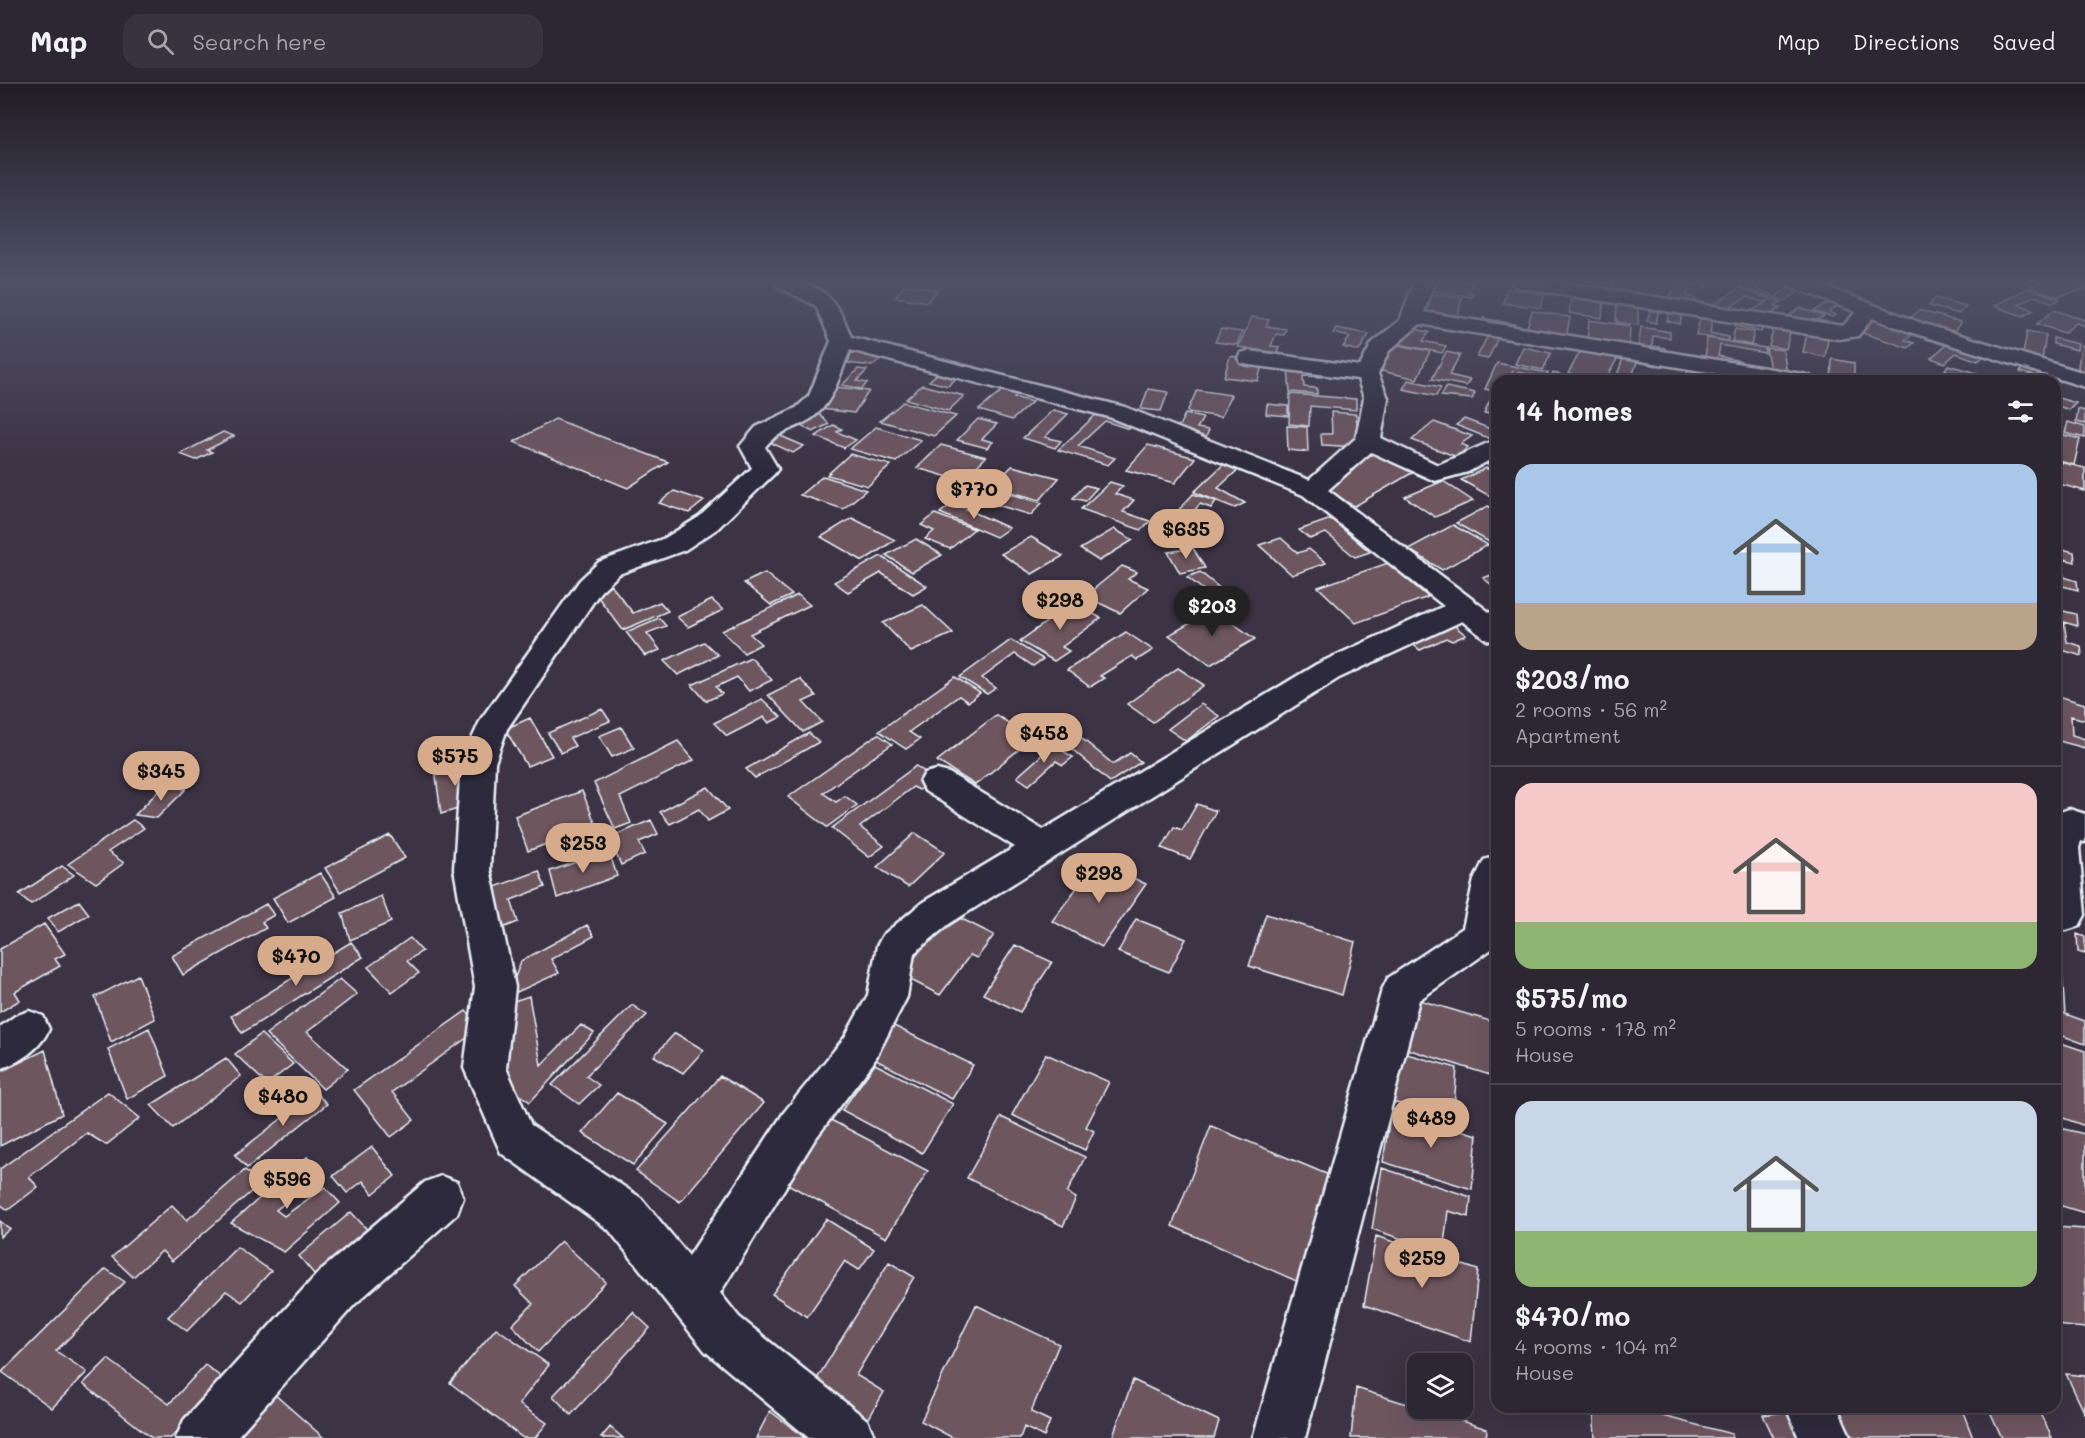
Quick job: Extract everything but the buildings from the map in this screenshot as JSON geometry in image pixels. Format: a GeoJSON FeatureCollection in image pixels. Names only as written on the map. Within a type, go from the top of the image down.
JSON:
{"type":"FeatureCollection","features":[{"type":"Feature","properties":{"kind":"street"},"geometry":{"type":"LineString","coordinates":[[840,345],[819,399],[804,413],[764,432],[752,446],[765,469],[708,523],[675,544],[609,568],[590,586],[492,727],[478,763],[472,869],[495,987],[485,1068],[516,1139],[625,1214],[722,1334],[849,1438]]}},
{"type":"Feature","properties":{"kind":"street"},"geometry":{"type":"LineString","coordinates":[[858,345],[1117,412],[1312,490],[1491,628]]}},
{"type":"Feature","properties":{"kind":"street"},"geometry":{"type":"LineString","coordinates":[[1312,490],[1368,441],[1376,398],[1367,374],[1380,348],[1384,345]]}},
{"type":"Feature","properties":{"kind":"street"},"geometry":{"type":"LineString","coordinates":[[1587,345],[1766,375]]}},
{"type":"Feature","properties":{"kind":"street"},"geometry":{"type":"LineString","coordinates":[[1956,345],[2011,369],[2051,375]]}},
{"type":"Feature","properties":{"kind":"street"},"geometry":{"type":"LineString","coordinates":[[1249,358],[1367,374]]}},
{"type":"Feature","properties":{"kind":"street"},"geometry":{"type":"LineString","coordinates":[[2061,376],[2085,380]]}},
{"type":"Feature","properties":{"kind":"street"},"geometry":{"type":"LineString","coordinates":[[1368,441],[1435,473],[1447,472],[1467,464],[1491,450]]}},
{"type":"Feature","properties":{"kind":"street"},"geometry":{"type":"LineString","coordinates":[[691,1296],[800,1125],[859,1050],[888,997],[896,946],[936,913],[1328,671],[1465,609]]}},
{"type":"Feature","properties":{"kind":"street"},"geometry":{"type":"LineString","coordinates":[[937,782],[1044,847]]}},
{"type":"Feature","properties":{"kind":"street"},"geometry":{"type":"LineString","coordinates":[[2061,915],[2066,915],[2061,848],[2068,822],[2085,829]]}},
{"type":"Feature","properties":{"kind":"street"},"geometry":{"type":"LineString","coordinates":[[1279,1438],[1402,990],[1480,937],[1491,885]]}},
{"type":"Feature","properties":{"kind":"street"},"geometry":{"type":"LineString","coordinates":[[202,1438],[337,1288],[441,1198]]}},
{"type":"Feature","properties":{"kind":"street"},"geometry":{"type":"LineString","coordinates":[[1814,1413],[1825,1438]]}}]}
